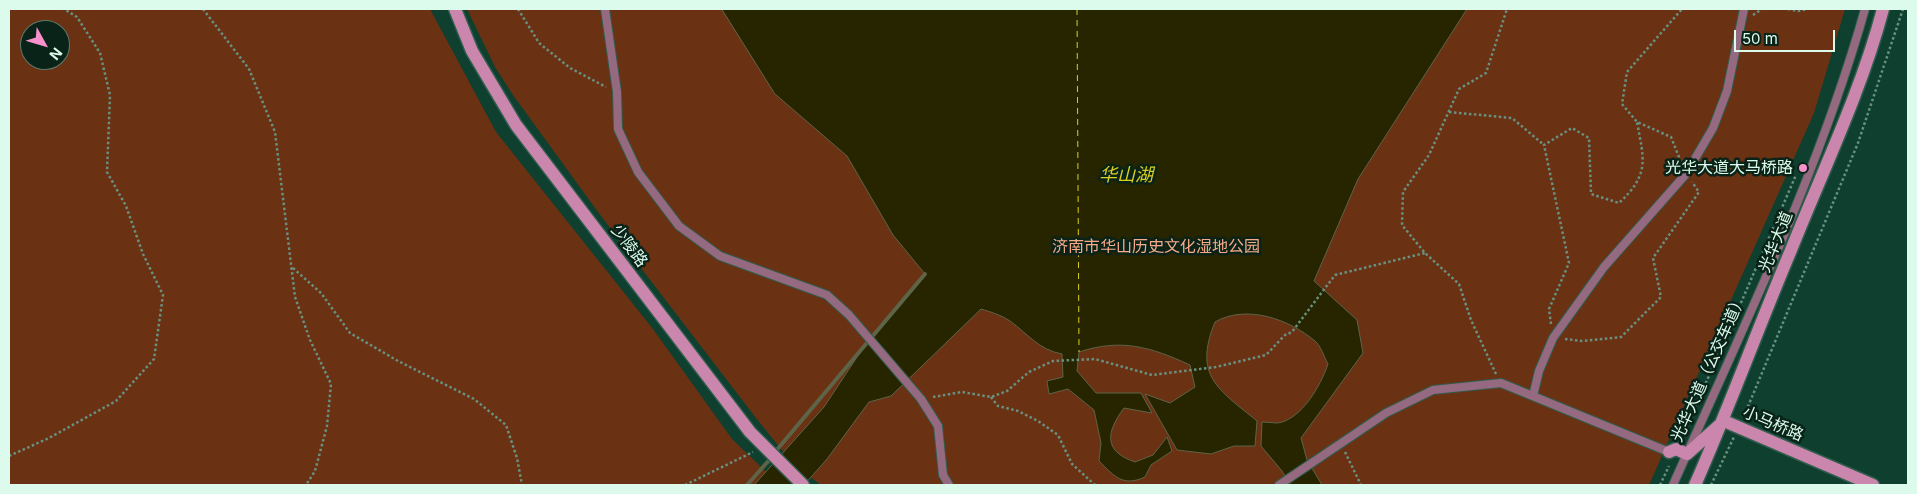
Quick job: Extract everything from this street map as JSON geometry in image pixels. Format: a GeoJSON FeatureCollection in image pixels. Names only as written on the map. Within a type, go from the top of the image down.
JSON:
{"type":"FeatureCollection","features":[{"type":"Feature","properties":{"kind":"street","name":"少陵路"},"geometry":{"type":"LineString","coordinates":[[455,9],[472,51],[516,125],[763,447],[803,485]]}},
{"type":"Feature","properties":{"kind":"street","name":"光华大道"},"geometry":{"type":"LineString","coordinates":[[1695,485],[1724,421],[1746,358],[1855,94],[1883,9]]}},
{"type":"Feature","properties":{"kind":"street","name":"小马桥路"},"geometry":{"type":"LineString","coordinates":[[1677,452],[1724,421],[1872,485]]}},
{"type":"Feature","properties":{"kind":"lane"},"geometry":{"type":"LineString","coordinates":[[606,9],[617,92],[618,129],[638,172],[679,226],[720,256],[826,295],[849,315],[921,399],[938,426],[943,475],[949,485]]}},
{"type":"Feature","properties":{"kind":"lane"},"geometry":{"type":"LineString","coordinates":[[1533,396],[1539,371],[1553,338],[1604,267],[1686,174],[1713,128],[1726,91],[1744,9]]}},
{"type":"Feature","properties":{"kind":"lane","name":"光华大道（公交车道）"},"geometry":{"type":"LineString","coordinates":[[1673,485],[1677,452],[1802,189],[1831,115],[1865,9]]}},
{"type":"Feature","properties":{"kind":"lane"},"geometry":{"type":"LineString","coordinates":[[1281,484],[1386,413],[1433,390],[1501,384],[1677,452]]}},
{"type":"Feature","properties":{"kind":"path"},"geometry":{"type":"LineString","coordinates":[[9,456],[49,438],[116,401],[154,359],[163,295],[143,254],[126,206],[108,172],[110,95],[100,53],[77,17],[64,9]]}},
{"type":"Feature","properties":{"kind":"path"},"geometry":{"type":"LineString","coordinates":[[203,9],[249,69],[275,132],[295,297],[310,340],[331,384],[327,426],[315,471],[306,485]]}},
{"type":"Feature","properties":{"kind":"path"},"geometry":{"type":"LineString","coordinates":[[518,9],[539,43],[570,68],[617,92]]}},
{"type":"Feature","properties":{"kind":"path"},"geometry":{"type":"LineString","coordinates":[[1501,384],[1471,320],[1459,284],[1425,253],[1402,225],[1403,192],[1429,155],[1460,89],[1486,73],[1507,9]]}},
{"type":"Feature","properties":{"kind":"path"},"geometry":{"type":"LineString","coordinates":[[1449,112],[1512,118],[1544,145],[1569,263],[1549,309],[1553,338],[1582,341],[1621,337],[1661,298],[1653,258],[1699,192],[1686,174],[1670,137],[1637,122],[1622,104],[1627,72],[1682,9]]}},
{"type":"Feature","properties":{"kind":"path"},"geometry":{"type":"LineString","coordinates":[[1788,9],[1798,11],[1807,9]]}},
{"type":"Feature","properties":{"kind":"path"},"geometry":{"type":"LineString","coordinates":[[1711,485],[1739,428],[1858,143],[1903,9]]}},
{"type":"Feature","properties":{"kind":"path"},"geometry":{"type":"LineString","coordinates":[[1544,145],[1572,128],[1589,138],[1591,194],[1619,203],[1635,188],[1645,162],[1637,122]]}},
{"type":"Feature","properties":{"kind":"path"},"geometry":{"type":"LineString","coordinates":[[1660,485],[1677,452],[1798,170]]}},
{"type":"Feature","properties":{"kind":"path"},"geometry":{"type":"LineString","coordinates":[[921,399],[962,392],[992,397],[1007,391],[1029,372],[1057,361],[1095,359],[1152,375],[1190,372],[1266,355],[1285,335],[1292,332],[1335,275],[1425,253]]}},
{"type":"Feature","properties":{"kind":"path"},"geometry":{"type":"LineString","coordinates":[[292,268],[321,293],[350,332],[398,361],[474,399],[506,425],[517,458],[522,485]]}},
{"type":"Feature","properties":{"kind":"path"},"geometry":{"type":"LineString","coordinates":[[992,397],[998,406],[1031,418],[1058,435],[1072,464],[1095,485]]}},
{"type":"Feature","properties":{"kind":"path"},"geometry":{"type":"LineString","coordinates":[[1340,444],[1361,485]]}},
{"type":"Feature","properties":{"kind":"path"},"geometry":{"type":"LineString","coordinates":[[685,485],[763,447]]}},
{"type":"Feature","properties":{"kind":"green space"},"geometry":{"type":"Polygon","coordinates":[[[9,9],[430,9],[496,132],[653,329],[732,439],[780,485],[9,485],[9,9]]]}},
{"type":"Feature","properties":{"kind":"green space","name":"济南市华山历史文化湿地公园"},"geometry":{"type":"Polygon","coordinates":[[[467,9],[1845,9],[1814,113],[1649,485],[821,485],[793,464],[598,212],[513,95],[495,67],[467,9]]]}},
{"type":"Feature","properties":{"kind":"water","name":"华山湖"},"geometry":{"type":"Polygon","coordinates":[[[722,9],[1467,9],[1358,179],[1314,281],[1357,320],[1363,353],[1301,438],[1307,460],[1322,485],[1290,485],[1282,471],[1261,446],[1262,422],[1278,423],[1287,420],[1303,408],[1321,382],[1328,364],[1317,343],[1293,326],[1267,316],[1253,314],[1240,314],[1215,322],[1209,340],[1208,369],[1213,380],[1221,390],[1257,421],[1255,446],[1234,446],[1211,454],[1177,450],[1145,394],[1170,403],[1195,387],[1190,365],[1162,353],[1136,346],[1109,346],[1079,352],[1077,371],[1096,393],[1141,393],[1152,413],[1124,408],[1111,432],[1111,440],[1117,452],[1135,462],[1153,455],[1167,437],[1172,451],[1151,465],[1145,477],[1125,481],[1115,476],[1099,461],[1101,443],[1094,410],[1068,389],[1049,394],[1047,381],[1063,377],[1062,354],[1040,345],[1007,319],[981,309],[891,396],[869,402],[827,459],[804,485],[754,485],[824,407],[861,351],[925,274],[893,235],[847,156],[775,94],[722,9]]]}},
{"type":"Feature","properties":{"kind":"waterway"},"geometry":{"type":"LineString","coordinates":[[775,452],[925,274]]}},
{"type":"Feature","properties":{"kind":"waterway"},"geometry":{"type":"LineString","coordinates":[[747,485],[771,458]]}},
{"type":"Feature","properties":{"kind":"ferry route"},"geometry":{"type":"LineString","coordinates":[[1077,9],[1079,352]]}},
{"type":"Feature","properties":{"kind":"place","name":"光华大道大马桥路"},"geometry":{"type":"Point","coordinates":[1803,168]}}]}
